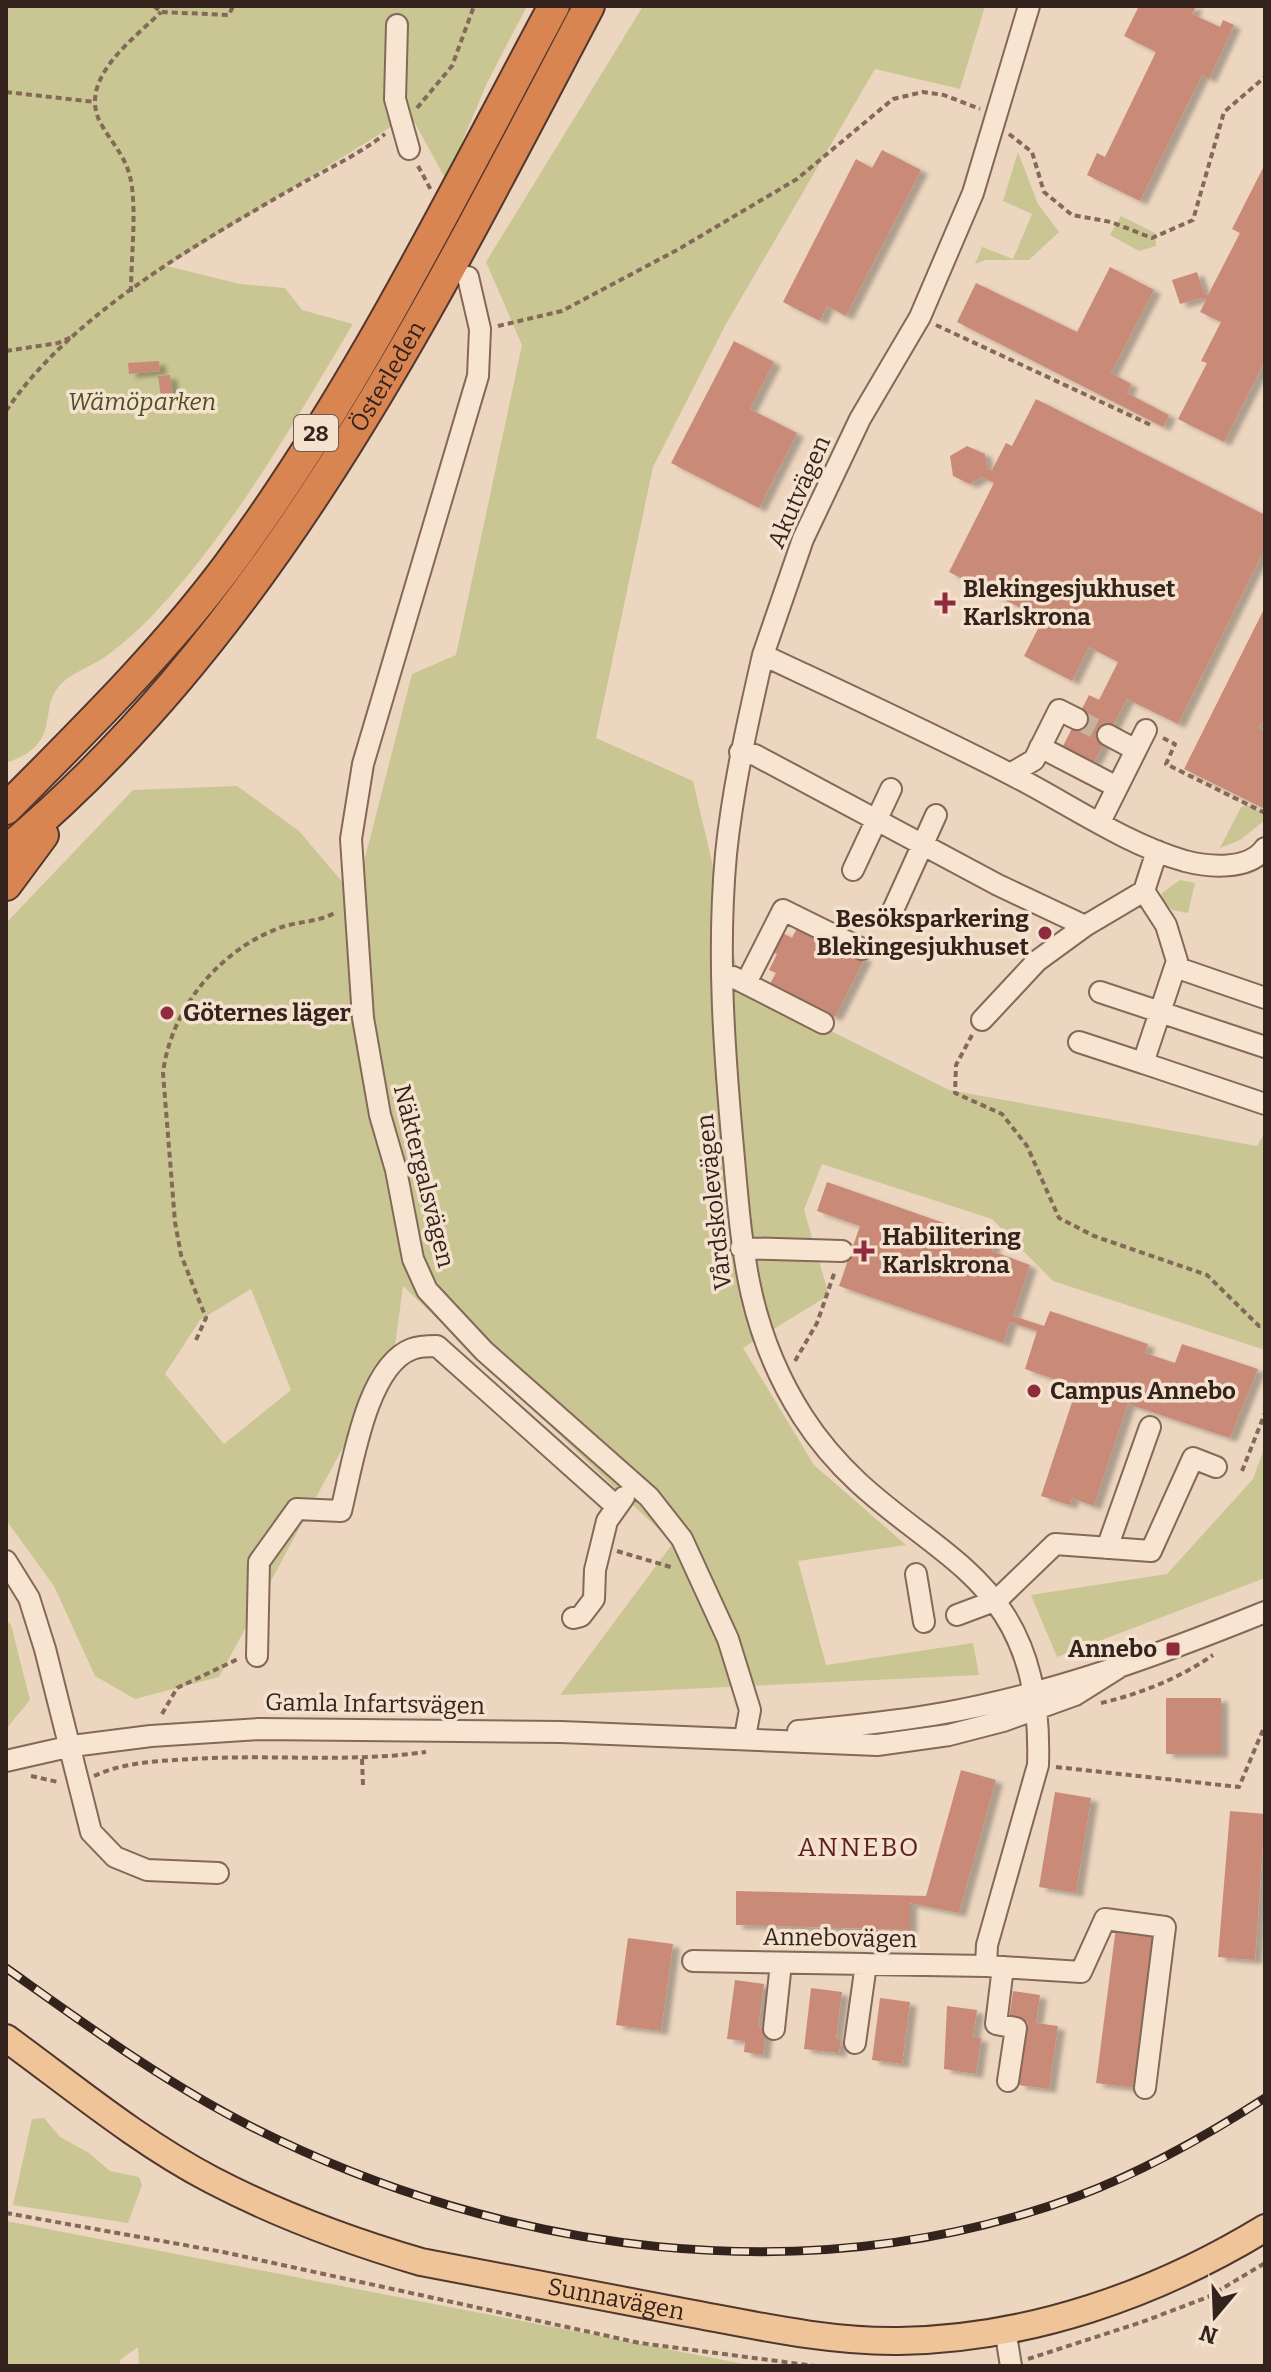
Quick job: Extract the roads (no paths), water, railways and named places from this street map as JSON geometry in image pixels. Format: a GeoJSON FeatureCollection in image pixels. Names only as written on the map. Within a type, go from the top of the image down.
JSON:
{"type":"FeatureCollection","features":[{"type":"Feature","properties":{"kind":"highway","name":"Österleden"},"geometry":{"type":"LineString","coordinates":[[6,809],[171,636],[227,566],[274,498],[413,272],[554,6]]}},
{"type":"Feature","properties":{"kind":"highway","name":"Österleden"},"geometry":{"type":"LineString","coordinates":[[6,851],[88,774],[196,654],[253,583],[325,481],[440,289],[589,6]]}},
{"type":"Feature","properties":{"kind":"highway"},"geometry":{"type":"LineString","coordinates":[[6,885],[88,774]]}},
{"type":"Feature","properties":{"kind":"highway"},"geometry":{"type":"LineString","coordinates":[[6,858],[39,823]]}},
{"type":"Feature","properties":{"kind":"main road","name":"Sunnavägen"},"geometry":{"type":"LineString","coordinates":[[6,2038],[131,2129],[209,2179],[285,2216],[362,2245],[436,2265],[829,2337],[899,2341],[1005,2329],[1095,2308],[1154,2287],[1265,2228]]}},
{"type":"Feature","properties":{"kind":"street","name":"Akutvägen"},"geometry":{"type":"LineString","coordinates":[[763,655],[803,539],[860,419],[920,317],[973,193],[1029,6]]}},
{"type":"Feature","properties":{"kind":"street"},"geometry":{"type":"LineString","coordinates":[[397,25],[395,99],[409,149]]}},
{"type":"Feature","properties":{"kind":"street","name":"Näktergalsvägen"},"geometry":{"type":"LineString","coordinates":[[468,277],[480,329],[478,376],[363,764],[351,839],[363,1018],[380,1115],[396,1170],[413,1259],[427,1290],[459,1326],[635,1485],[682,1539],[728,1639],[750,1710],[745,1737]]}},
{"type":"Feature","properties":{"kind":"street"},"geometry":{"type":"LineString","coordinates":[[763,655],[1010,774],[1157,851],[1187,862],[1216,866],[1241,863],[1264,854]]}},
{"type":"Feature","properties":{"kind":"street","name":"Vårdskolevägen"},"geometry":{"type":"LineString","coordinates":[[763,655],[740,752],[726,855],[722,974],[724,1052],[741,1248],[759,1332],[804,1419],[832,1453],[869,1490],[949,1554],[997,1600],[1018,1634],[1034,1701]]}},
{"type":"Feature","properties":{"kind":"street"},"geometry":{"type":"LineString","coordinates":[[1010,774],[1034,760],[1059,710],[1077,719]]}},
{"type":"Feature","properties":{"kind":"street"},"geometry":{"type":"LineString","coordinates":[[1100,822],[1146,730]]}},
{"type":"Feature","properties":{"kind":"street"},"geometry":{"type":"LineString","coordinates":[[1108,735],[1136,750]]}},
{"type":"Feature","properties":{"kind":"street"},"geometry":{"type":"LineString","coordinates":[[1040,747],[1117,787]]}},
{"type":"Feature","properties":{"kind":"street"},"geometry":{"type":"LineString","coordinates":[[740,752],[755,755],[921,845],[1085,926]]}},
{"type":"Feature","properties":{"kind":"street"},"geometry":{"type":"LineString","coordinates":[[853,870],[891,789]]}},
{"type":"Feature","properties":{"kind":"street"},"geometry":{"type":"LineString","coordinates":[[893,910],[936,815]]}},
{"type":"Feature","properties":{"kind":"street"},"geometry":{"type":"LineString","coordinates":[[982,1020],[1037,961],[1085,926],[1119,909],[1144,891],[1157,851]]}},
{"type":"Feature","properties":{"kind":"street"},"geometry":{"type":"LineString","coordinates":[[1143,1063],[1177,961],[1166,925],[1144,891]]}},
{"type":"Feature","properties":{"kind":"street"},"geometry":{"type":"LineString","coordinates":[[746,983],[783,910],[862,949]]}},
{"type":"Feature","properties":{"kind":"street"},"geometry":{"type":"LineString","coordinates":[[1175,967],[1265,998]]}},
{"type":"Feature","properties":{"kind":"street"},"geometry":{"type":"LineString","coordinates":[[722,974],[823,1023]]}},
{"type":"Feature","properties":{"kind":"street"},"geometry":{"type":"LineString","coordinates":[[1100,992],[1265,1047]]}},
{"type":"Feature","properties":{"kind":"street"},"geometry":{"type":"LineString","coordinates":[[1079,1042],[1265,1104]]}},
{"type":"Feature","properties":{"kind":"street"},"geometry":{"type":"LineString","coordinates":[[741,1248],[842,1251]]}},
{"type":"Feature","properties":{"kind":"street"},"geometry":{"type":"LineString","coordinates":[[257,1648],[259,1562],[297,1509],[341,1511],[366,1411],[391,1364],[412,1349],[437,1346],[459,1326]]}},
{"type":"Feature","properties":{"kind":"street"},"geometry":{"type":"LineString","coordinates":[[437,1346],[616,1506]]}},
{"type":"Feature","properties":{"kind":"street"},"geometry":{"type":"LineString","coordinates":[[1107,1548],[1150,1427]]}},
{"type":"Feature","properties":{"kind":"street"},"geometry":{"type":"LineString","coordinates":[[957,1615],[997,1600],[1055,1544],[1151,1551],[1193,1458],[1216,1467]]}},
{"type":"Feature","properties":{"kind":"street"},"geometry":{"type":"LineString","coordinates":[[573,1618],[581,1616],[594,1599],[599,1545],[616,1506],[635,1485]]}},
{"type":"Feature","properties":{"kind":"street"},"geometry":{"type":"LineString","coordinates":[[6,1561],[29,1598],[72,1746],[76,1780],[91,1832],[115,1857],[147,1870],[218,1873]]}},
{"type":"Feature","properties":{"kind":"street"},"geometry":{"type":"LineString","coordinates":[[916,1574],[924,1622]]}},
{"type":"Feature","properties":{"kind":"street","name":"Gamla Infartsvägen"},"geometry":{"type":"LineString","coordinates":[[6,1761],[72,1746],[151,1736],[259,1729],[745,1737],[908,1719],[1034,1701],[1265,1612]]}},
{"type":"Feature","properties":{"kind":"street"},"geometry":{"type":"LineString","coordinates":[[1008,2081],[1016,2028],[996,2024],[995,1966],[987,1945],[1038,1765],[1034,1701]]}},
{"type":"Feature","properties":{"kind":"street","name":"Annebovägen"},"geometry":{"type":"LineString","coordinates":[[693,1961],[995,1966],[1081,1972],[1105,1919],[1165,1927],[1145,2088]]}},
{"type":"Feature","properties":{"kind":"street"},"geometry":{"type":"LineString","coordinates":[[774,2029],[781,1963]]}},
{"type":"Feature","properties":{"kind":"street"},"geometry":{"type":"LineString","coordinates":[[855,2043],[866,1964]]}},
{"type":"Feature","properties":{"kind":"street"},"geometry":{"type":"LineString","coordinates":[[1005,2329],[1010,2365]]}},
{"type":"Feature","properties":{"kind":"tunnel"},"geometry":{"type":"LineString","coordinates":[[1077,719],[1108,735]]}},
{"type":"Feature","properties":{"kind":"railway"},"geometry":{"type":"LineString","coordinates":[[6,1968],[126,2052],[220,2110],[349,2171],[450,2205],[553,2231],[659,2247],[765,2252],[871,2245],[976,2227],[1078,2196],[1127,2175],[1198,2139],[1265,2098]]}},
{"type":"Feature","properties":{"kind":"place","name":"Blekingesjukhuset Karlskrona"},"geometry":{"type":"Point","coordinates":[945,603]}},
{"type":"Feature","properties":{"kind":"place","name":"Besöksparkering Blekingesjukhuset"},"geometry":{"type":"Point","coordinates":[1045,933]}},
{"type":"Feature","properties":{"kind":"place","name":"Göternes läger"},"geometry":{"type":"Point","coordinates":[167,1013]}},
{"type":"Feature","properties":{"kind":"place","name":"Habilitering Karlskrona"},"geometry":{"type":"Point","coordinates":[864,1251]}},
{"type":"Feature","properties":{"kind":"place","name":"Campus Annebo"},"geometry":{"type":"Point","coordinates":[1034,1391]}},
{"type":"Feature","properties":{"kind":"place","name":"Annebo"},"geometry":{"type":"Point","coordinates":[1173,1649]}},
{"type":"Feature","properties":{"kind":"district","name":"ANNEBO"},"geometry":{"type":"Point","coordinates":[859,1847]}},
{"type":"Feature","properties":{"kind":"park label","name":"Wämöparken"},"geometry":{"type":"Point","coordinates":[142,402]}}]}
